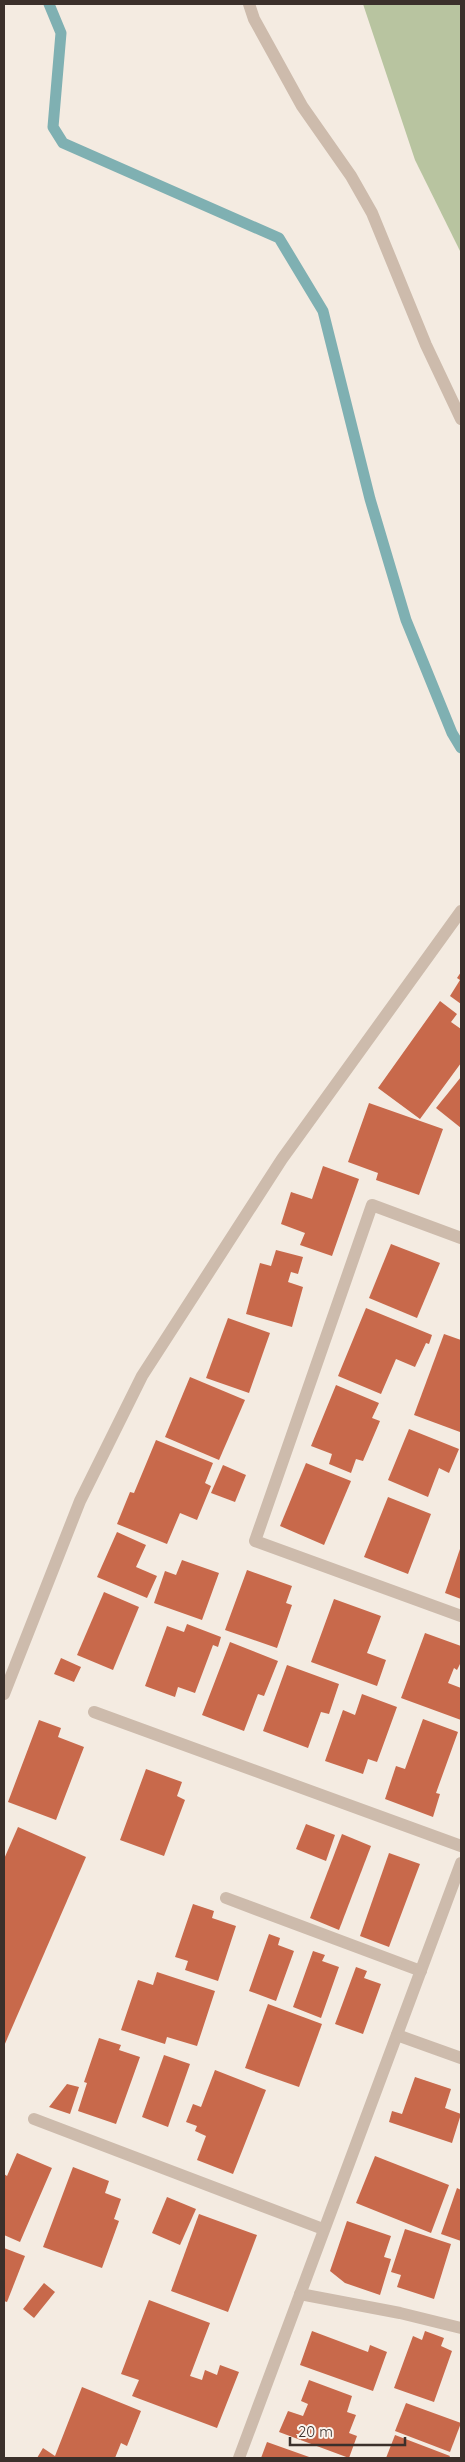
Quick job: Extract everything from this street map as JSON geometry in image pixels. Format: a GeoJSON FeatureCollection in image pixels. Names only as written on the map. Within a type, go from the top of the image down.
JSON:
{"type":"FeatureCollection","features":[{"type":"Feature","properties":{"kind":"street"},"geometry":{"type":"LineString","coordinates":[[250,4],[254,19],[302,106],[351,176],[372,213],[426,345],[461,419]]}},
{"type":"Feature","properties":{"kind":"street"},"geometry":{"type":"LineString","coordinates":[[4,1694],[80,1501],[142,1376],[282,1160],[461,911]]}},
{"type":"Feature","properties":{"kind":"street"},"geometry":{"type":"LineString","coordinates":[[461,1238],[372,1205],[255,1541],[461,1616]]}},
{"type":"Feature","properties":{"kind":"street"},"geometry":{"type":"LineString","coordinates":[[94,1712],[461,1846]]}},
{"type":"Feature","properties":{"kind":"street"},"geometry":{"type":"LineString","coordinates":[[238,2458],[461,1863]]}},
{"type":"Feature","properties":{"kind":"street"},"geometry":{"type":"LineString","coordinates":[[226,1898],[421,1971]]}},
{"type":"Feature","properties":{"kind":"street"},"geometry":{"type":"LineString","coordinates":[[397,2035],[461,2058]]}},
{"type":"Feature","properties":{"kind":"street"},"geometry":{"type":"LineString","coordinates":[[34,2119],[323,2229]]}},
{"type":"Feature","properties":{"kind":"street"},"geometry":{"type":"LineString","coordinates":[[300,2294],[400,2313],[461,2328]]}},
{"type":"Feature","properties":{"kind":"green space"},"geometry":{"type":"Polygon","coordinates":[[[363,4],[461,4],[461,253],[415,160],[363,4]]]}},
{"type":"Feature","properties":{"kind":"building"},"geometry":{"type":"Polygon","coordinates":[[[461,972],[461,1004],[450,996],[460,980],[457,978],[461,972]]]}},
{"type":"Feature","properties":{"kind":"building"},"geometry":{"type":"Polygon","coordinates":[[[440,1001],[457,1014],[451,1022],[461,1029],[461,1063],[420,1119],[378,1088],[440,1001]]]}},
{"type":"Feature","properties":{"kind":"building"},"geometry":{"type":"Polygon","coordinates":[[[461,1077],[461,1128],[436,1108],[461,1077]]]}},
{"type":"Feature","properties":{"kind":"building"},"geometry":{"type":"Polygon","coordinates":[[[369,1103],[443,1129],[419,1195],[376,1180],[378,1173],[348,1162],[369,1103]]]}},
{"type":"Feature","properties":{"kind":"building"},"geometry":{"type":"Polygon","coordinates":[[[323,1166],[359,1179],[332,1256],[300,1245],[305,1233],[281,1224],[291,1192],[312,1199],[323,1166]]]}},
{"type":"Feature","properties":{"kind":"building"},"geometry":{"type":"Polygon","coordinates":[[[391,1244],[440,1263],[417,1318],[369,1298],[391,1244]]]}},
{"type":"Feature","properties":{"kind":"building"},"geometry":{"type":"Polygon","coordinates":[[[276,1250],[303,1257],[298,1274],[291,1272],[288,1282],[303,1287],[292,1327],[246,1314],[260,1263],[271,1266],[276,1250]]]}},
{"type":"Feature","properties":{"kind":"building"},"geometry":{"type":"Polygon","coordinates":[[[366,1308],[432,1335],[429,1344],[426,1343],[415,1367],[396,1359],[381,1394],[338,1376],[366,1308]]]}},
{"type":"Feature","properties":{"kind":"building"},"geometry":{"type":"Polygon","coordinates":[[[228,1318],[270,1333],[249,1393],[206,1378],[228,1318]]]}},
{"type":"Feature","properties":{"kind":"building"},"geometry":{"type":"Polygon","coordinates":[[[444,1334],[461,1340],[460,1432],[414,1415],[444,1334]]]}},
{"type":"Feature","properties":{"kind":"building"},"geometry":{"type":"Polygon","coordinates":[[[190,1377],[245,1400],[219,1460],[165,1437],[190,1377]]]}},
{"type":"Feature","properties":{"kind":"building"},"geometry":{"type":"Polygon","coordinates":[[[336,1385],[379,1403],[372,1418],[380,1421],[363,1461],[356,1459],[351,1473],[329,1464],[332,1454],[311,1446],[336,1385]]]}},
{"type":"Feature","properties":{"kind":"building"},"geometry":{"type":"Polygon","coordinates":[[[409,1429],[459,1449],[449,1473],[439,1468],[428,1497],[388,1480],[409,1429]]]}},
{"type":"Feature","properties":{"kind":"building"},"geometry":{"type":"Polygon","coordinates":[[[156,1440],[213,1463],[205,1483],[211,1486],[197,1520],[180,1513],[167,1544],[117,1524],[130,1492],[134,1493],[156,1440]]]}},
{"type":"Feature","properties":{"kind":"building"},"geometry":{"type":"Polygon","coordinates":[[[306,1463],[351,1481],[324,1545],[280,1526],[306,1463]]]}},
{"type":"Feature","properties":{"kind":"building"},"geometry":{"type":"Polygon","coordinates":[[[223,1465],[246,1475],[235,1502],[211,1493],[223,1465]]]}},
{"type":"Feature","properties":{"kind":"building"},"geometry":{"type":"Polygon","coordinates":[[[388,1497],[431,1514],[408,1574],[364,1557],[388,1497]]]}},
{"type":"Feature","properties":{"kind":"building"},"geometry":{"type":"Polygon","coordinates":[[[117,1532],[146,1545],[136,1567],[157,1576],[147,1598],[97,1577],[117,1532]]]}},
{"type":"Feature","properties":{"kind":"building"},"geometry":{"type":"Polygon","coordinates":[[[461,1546],[461,1599],[445,1593],[461,1546]]]}},
{"type":"Feature","properties":{"kind":"building"},"geometry":{"type":"Polygon","coordinates":[[[182,1560],[219,1573],[202,1620],[154,1603],[165,1571],[176,1575],[182,1560]]]}},
{"type":"Feature","properties":{"kind":"building"},"geometry":{"type":"Polygon","coordinates":[[[247,1570],[292,1586],[286,1603],[292,1605],[277,1648],[225,1630],[247,1570]]]}},
{"type":"Feature","properties":{"kind":"building"},"geometry":{"type":"Polygon","coordinates":[[[104,1592],[139,1607],[113,1670],[77,1655],[104,1592]]]}},
{"type":"Feature","properties":{"kind":"building"},"geometry":{"type":"Polygon","coordinates":[[[334,1599],[381,1616],[367,1653],[386,1660],[377,1686],[311,1662],[334,1599]]]}},
{"type":"Feature","properties":{"kind":"building"},"geometry":{"type":"Polygon","coordinates":[[[187,1624],[221,1637],[218,1647],[213,1645],[195,1693],[178,1687],[175,1697],[145,1686],[167,1626],[184,1632],[187,1624]]]}},
{"type":"Feature","properties":{"kind":"building"},"geometry":{"type":"Polygon","coordinates":[[[425,1633],[461,1646],[461,1662],[457,1670],[454,1668],[448,1683],[461,1688],[461,1720],[401,1698],[425,1633]]]}},
{"type":"Feature","properties":{"kind":"building"},"geometry":{"type":"Polygon","coordinates":[[[230,1642],[278,1661],[264,1696],[258,1694],[244,1731],[202,1715],[230,1642]]]}},
{"type":"Feature","properties":{"kind":"building"},"geometry":{"type":"Polygon","coordinates":[[[61,1658],[81,1667],[74,1682],[54,1674],[61,1658]]]}},
{"type":"Feature","properties":{"kind":"building"},"geometry":{"type":"Polygon","coordinates":[[[287,1665],[339,1684],[329,1714],[321,1712],[308,1748],[263,1731],[287,1665]]]}},
{"type":"Feature","properties":{"kind":"building"},"geometry":{"type":"Polygon","coordinates":[[[362,1694],[397,1707],[377,1762],[368,1759],[363,1774],[325,1761],[343,1710],[355,1715],[362,1694]]]}},
{"type":"Feature","properties":{"kind":"building"},"geometry":{"type":"Polygon","coordinates":[[[423,1719],[458,1732],[436,1793],[440,1794],[433,1817],[385,1799],[396,1766],[405,1769],[423,1719]]]}},
{"type":"Feature","properties":{"kind":"building"},"geometry":{"type":"Polygon","coordinates":[[[39,1720],[61,1728],[58,1737],[84,1747],[56,1820],[8,1802],[39,1720]]]}},
{"type":"Feature","properties":{"kind":"building"},"geometry":{"type":"Polygon","coordinates":[[[146,1769],[182,1782],[177,1796],[185,1800],[164,1856],[120,1840],[146,1769]]]}},
{"type":"Feature","properties":{"kind":"building"},"geometry":{"type":"Polygon","coordinates":[[[306,1824],[335,1835],[326,1861],[296,1849],[306,1824]]]}},
{"type":"Feature","properties":{"kind":"building"},"geometry":{"type":"Polygon","coordinates":[[[18,1827],[86,1857],[4,2046],[4,1859],[18,1827]]]}},
{"type":"Feature","properties":{"kind":"building"},"geometry":{"type":"Polygon","coordinates":[[[342,1834],[371,1846],[339,1930],[310,1918],[342,1834]]]}},
{"type":"Feature","properties":{"kind":"building"},"geometry":{"type":"Polygon","coordinates":[[[389,1853],[420,1864],[389,1947],[360,1936],[389,1853]]]}},
{"type":"Feature","properties":{"kind":"building"},"geometry":{"type":"Polygon","coordinates":[[[193,1904],[214,1911],[212,1918],[236,1926],[218,1981],[185,1970],[188,1961],[175,1957],[193,1904]]]}},
{"type":"Feature","properties":{"kind":"building"},"geometry":{"type":"Polygon","coordinates":[[[269,1934],[280,1938],[278,1945],[294,1951],[276,2001],[249,1991],[269,1934]]]}},
{"type":"Feature","properties":{"kind":"building"},"geometry":{"type":"Polygon","coordinates":[[[313,1951],[325,1955],[322,1961],[339,1967],[321,2018],[293,2007],[313,1951]]]}},
{"type":"Feature","properties":{"kind":"building"},"geometry":{"type":"Polygon","coordinates":[[[356,1967],[367,1971],[364,1978],[381,1984],[363,2034],[335,2024],[356,1967]]]}},
{"type":"Feature","properties":{"kind":"building"},"geometry":{"type":"Polygon","coordinates":[[[157,1972],[215,1991],[197,2046],[167,2037],[165,2044],[121,2030],[138,1980],[153,1985],[157,1972]]]}},
{"type":"Feature","properties":{"kind":"building"},"geometry":{"type":"Polygon","coordinates":[[[268,2004],[322,2024],[299,2087],[245,2068],[268,2004]]]}},
{"type":"Feature","properties":{"kind":"building"},"geometry":{"type":"Polygon","coordinates":[[[99,2038],[121,2045],[119,2050],[140,2057],[116,2124],[78,2111],[87,2083],[84,2082],[99,2038]]]}},
{"type":"Feature","properties":{"kind":"building"},"geometry":{"type":"Polygon","coordinates":[[[164,2055],[190,2064],[168,2127],[142,2117],[164,2055]]]}},
{"type":"Feature","properties":{"kind":"building"},"geometry":{"type":"Polygon","coordinates":[[[215,2070],[266,2090],[233,2174],[197,2160],[206,2136],[195,2131],[197,2126],[186,2122],[193,2104],[201,2107],[215,2070]]]}},
{"type":"Feature","properties":{"kind":"building"},"geometry":{"type":"Polygon","coordinates":[[[415,2077],[451,2089],[445,2108],[461,2114],[452,2143],[389,2122],[392,2111],[402,2114],[415,2077]]]}},
{"type":"Feature","properties":{"kind":"building"},"geometry":{"type":"Polygon","coordinates":[[[67,2084],[79,2087],[70,2114],[49,2107],[67,2084]]]}},
{"type":"Feature","properties":{"kind":"building"},"geometry":{"type":"Polygon","coordinates":[[[17,2153],[52,2168],[20,2242],[4,2235],[4,2174],[7,2176],[17,2153]]]}},
{"type":"Feature","properties":{"kind":"building"},"geometry":{"type":"Polygon","coordinates":[[[375,2156],[449,2185],[431,2233],[356,2203],[375,2156]]]}},
{"type":"Feature","properties":{"kind":"building"},"geometry":{"type":"Polygon","coordinates":[[[73,2167],[109,2181],[105,2193],[121,2199],[114,2219],[119,2221],[102,2268],[43,2247],[73,2167]]]}},
{"type":"Feature","properties":{"kind":"building"},"geometry":{"type":"Polygon","coordinates":[[[457,2188],[461,2190],[461,2241],[441,2234],[457,2188]]]}},
{"type":"Feature","properties":{"kind":"building"},"geometry":{"type":"Polygon","coordinates":[[[167,2197],[196,2209],[180,2245],[152,2233],[167,2197]]]}},
{"type":"Feature","properties":{"kind":"building"},"geometry":{"type":"Polygon","coordinates":[[[199,2214],[257,2235],[228,2312],[171,2291],[199,2214]]]}},
{"type":"Feature","properties":{"kind":"building"},"geometry":{"type":"Polygon","coordinates":[[[347,2221],[391,2236],[384,2257],[391,2259],[380,2295],[345,2283],[330,2271],[347,2221]]]}},
{"type":"Feature","properties":{"kind":"building"},"geometry":{"type":"Polygon","coordinates":[[[405,2229],[451,2244],[434,2299],[397,2287],[401,2275],[391,2272],[405,2229]]]}},
{"type":"Feature","properties":{"kind":"building"},"geometry":{"type":"Polygon","coordinates":[[[4,2248],[25,2256],[7,2302],[4,2301],[4,2248]]]}},
{"type":"Feature","properties":{"kind":"building"},"geometry":{"type":"Polygon","coordinates":[[[44,2283],[55,2292],[34,2318],[23,2309],[44,2283]]]}},
{"type":"Feature","properties":{"kind":"building"},"geometry":{"type":"Polygon","coordinates":[[[149,2300],[210,2323],[190,2376],[202,2380],[205,2370],[217,2375],[220,2365],[239,2372],[217,2428],[132,2396],[139,2380],[121,2374],[149,2300]]]}},
{"type":"Feature","properties":{"kind":"building"},"geometry":{"type":"Polygon","coordinates":[[[312,2331],[368,2352],[370,2345],[387,2352],[373,2391],[300,2365],[312,2331]]]}},
{"type":"Feature","properties":{"kind":"building"},"geometry":{"type":"Polygon","coordinates":[[[425,2331],[444,2338],[441,2346],[452,2351],[434,2402],[394,2388],[413,2336],[422,2340],[425,2331]]]}},
{"type":"Feature","properties":{"kind":"building"},"geometry":{"type":"Polygon","coordinates":[[[309,2380],[352,2396],[347,2412],[356,2415],[349,2433],[357,2436],[349,2458],[279,2432],[288,2411],[303,2416],[308,2404],[301,2401],[309,2380]]]}},
{"type":"Feature","properties":{"kind":"building"},"geometry":{"type":"Polygon","coordinates":[[[82,2387],[141,2411],[127,2446],[121,2443],[115,2458],[37,2458],[43,2448],[55,2456],[82,2387]]]}},
{"type":"Feature","properties":{"kind":"building"},"geometry":{"type":"Polygon","coordinates":[[[406,2403],[461,2423],[450,2452],[395,2431],[406,2403]]]}},
{"type":"Feature","properties":{"kind":"building"},"geometry":{"type":"Polygon","coordinates":[[[395,2435],[450,2456],[449,2458],[386,2458],[395,2435]]]}},
{"type":"Feature","properties":{"kind":"building"},"geometry":{"type":"Polygon","coordinates":[[[267,2442],[312,2458],[261,2458],[267,2442]]]}},
{"type":"Feature","properties":{"kind":"waterway"},"geometry":{"type":"LineString","coordinates":[[49,4],[61,33],[53,127],[63,143],[279,238],[323,311],[370,499],[406,620],[452,733],[461,748]]}}]}
